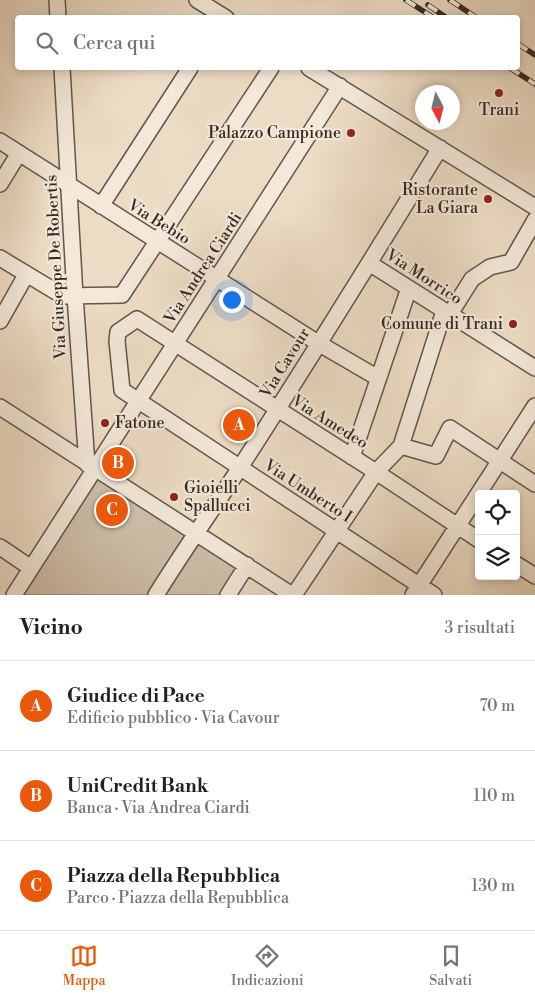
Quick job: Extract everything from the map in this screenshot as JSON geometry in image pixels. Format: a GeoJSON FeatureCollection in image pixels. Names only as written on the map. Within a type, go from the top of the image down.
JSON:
{"type":"FeatureCollection","features":[{"type":"Feature","properties":{"kind":"street"},"geometry":{"type":"LineString","coordinates":[[57,0],[58,15]]}},
{"type":"Feature","properties":{"kind":"street"},"geometry":{"type":"LineString","coordinates":[[202,1],[221,15]]}},
{"type":"Feature","properties":{"kind":"street","name":"Via Giuseppe De Robertis"},"geometry":{"type":"LineString","coordinates":[[62,70],[75,296],[91,466]]}},
{"type":"Feature","properties":{"kind":"street"},"geometry":{"type":"LineString","coordinates":[[101,206],[189,70]]}},
{"type":"Feature","properties":{"kind":"street"},"geometry":{"type":"LineString","coordinates":[[0,258],[63,296],[122,294],[270,70]]}},
{"type":"Feature","properties":{"kind":"street"},"geometry":{"type":"LineString","coordinates":[[313,70],[535,207]]}},
{"type":"Feature","properties":{"kind":"street","name":"Via Andrea Ciardi"},"geometry":{"type":"LineString","coordinates":[[14,595],[91,466],[138,401],[340,86]]}},
{"type":"Feature","properties":{"kind":"street","name":"Via Bebio"},"geometry":{"type":"LineString","coordinates":[[0,141],[318,343],[378,378]]}},
{"type":"Feature","properties":{"kind":"street","name":"Via Cavour"},"geometry":{"type":"LineString","coordinates":[[156,595],[370,263],[440,148]]}},
{"type":"Feature","properties":{"kind":"street"},"geometry":{"type":"LineString","coordinates":[[0,184],[19,153]]}},
{"type":"Feature","properties":{"kind":"street"},"geometry":{"type":"LineString","coordinates":[[0,407],[293,595],[376,472],[401,446],[447,312],[472,278],[490,267],[511,262],[535,220]]}},
{"type":"Feature","properties":{"kind":"street","name":"Via Morrico"},"geometry":{"type":"LineString","coordinates":[[370,263],[535,368]]}},
{"type":"Feature","properties":{"kind":"street"},"geometry":{"type":"LineString","coordinates":[[0,321],[26,275]]}},
{"type":"Feature","properties":{"kind":"street"},"geometry":{"type":"LineString","coordinates":[[352,457],[409,288]]}},
{"type":"Feature","properties":{"kind":"street","name":"Via Amedeo"},"geometry":{"type":"LineString","coordinates":[[137,320],[475,537]]}},
{"type":"Feature","properties":{"kind":"street","name":"Via Umberto I"},"geometry":{"type":"LineString","coordinates":[[137,320],[118,332],[117,341],[122,390],[337,530],[417,590],[434,595]]}},
{"type":"Feature","properties":{"kind":"street"},"geometry":{"type":"LineString","coordinates":[[417,590],[535,406]]}},
{"type":"Feature","properties":{"kind":"street"},"geometry":{"type":"LineString","coordinates":[[401,446],[436,456],[450,428],[535,484]]}},
{"type":"Feature","properties":{"kind":"street"},"geometry":{"type":"LineString","coordinates":[[0,547],[31,568]]}},
{"type":"Feature","properties":{"kind":"street"},"geometry":{"type":"LineString","coordinates":[[228,595],[247,565]]}},
{"type":"Feature","properties":{"kind":"street"},"geometry":{"type":"LineString","coordinates":[[520,567],[535,576]]}},
{"type":"Feature","properties":{"kind":"shaded area"},"geometry":{"type":"Polygon","coordinates":[[[98,479],[103,480],[236,566],[238,571],[224,595],[20,595],[92,482],[98,479]]]}},
{"type":"Feature","properties":{"kind":"railway"},"geometry":{"type":"LineString","coordinates":[[406,0],[429,15]]}},
{"type":"Feature","properties":{"kind":"railway"},"geometry":{"type":"LineString","coordinates":[[450,0],[472,15]]}},
{"type":"Feature","properties":{"kind":"railway"},"geometry":{"type":"LineString","coordinates":[[428,5],[443,15]]}},
{"type":"Feature","properties":{"kind":"railway"},"geometry":{"type":"LineString","coordinates":[[520,45],[535,55]]}},
{"type":"Feature","properties":{"kind":"railway"},"geometry":{"type":"LineString","coordinates":[[513,70],[535,84]]}},
{"type":"Feature","properties":{"kind":"place","name":"Trani"},"geometry":{"type":"Point","coordinates":[499,93]}},
{"type":"Feature","properties":{"kind":"place","name":"Palazzo Campione"},"geometry":{"type":"Point","coordinates":[351,133]}},
{"type":"Feature","properties":{"kind":"place","name":"Ristorante La Giara"},"geometry":{"type":"Point","coordinates":[488,199]}},
{"type":"Feature","properties":{"kind":"place","name":"Comune di Trani"},"geometry":{"type":"Point","coordinates":[513,324]}},
{"type":"Feature","properties":{"kind":"place","name":"Fatone"},"geometry":{"type":"Point","coordinates":[105,423]}},
{"type":"Feature","properties":{"kind":"place","name":"Giudice di Pace"},"geometry":{"type":"Point","coordinates":[239,425]}},
{"type":"Feature","properties":{"kind":"place","name":"UniCredit Bank"},"geometry":{"type":"Point","coordinates":[118,463]}},
{"type":"Feature","properties":{"kind":"place","name":"Gioielli Spallucci"},"geometry":{"type":"Point","coordinates":[174,497]}},
{"type":"Feature","properties":{"kind":"place","name":"Piazza della Repubblica"},"geometry":{"type":"Point","coordinates":[112,510]}}]}
